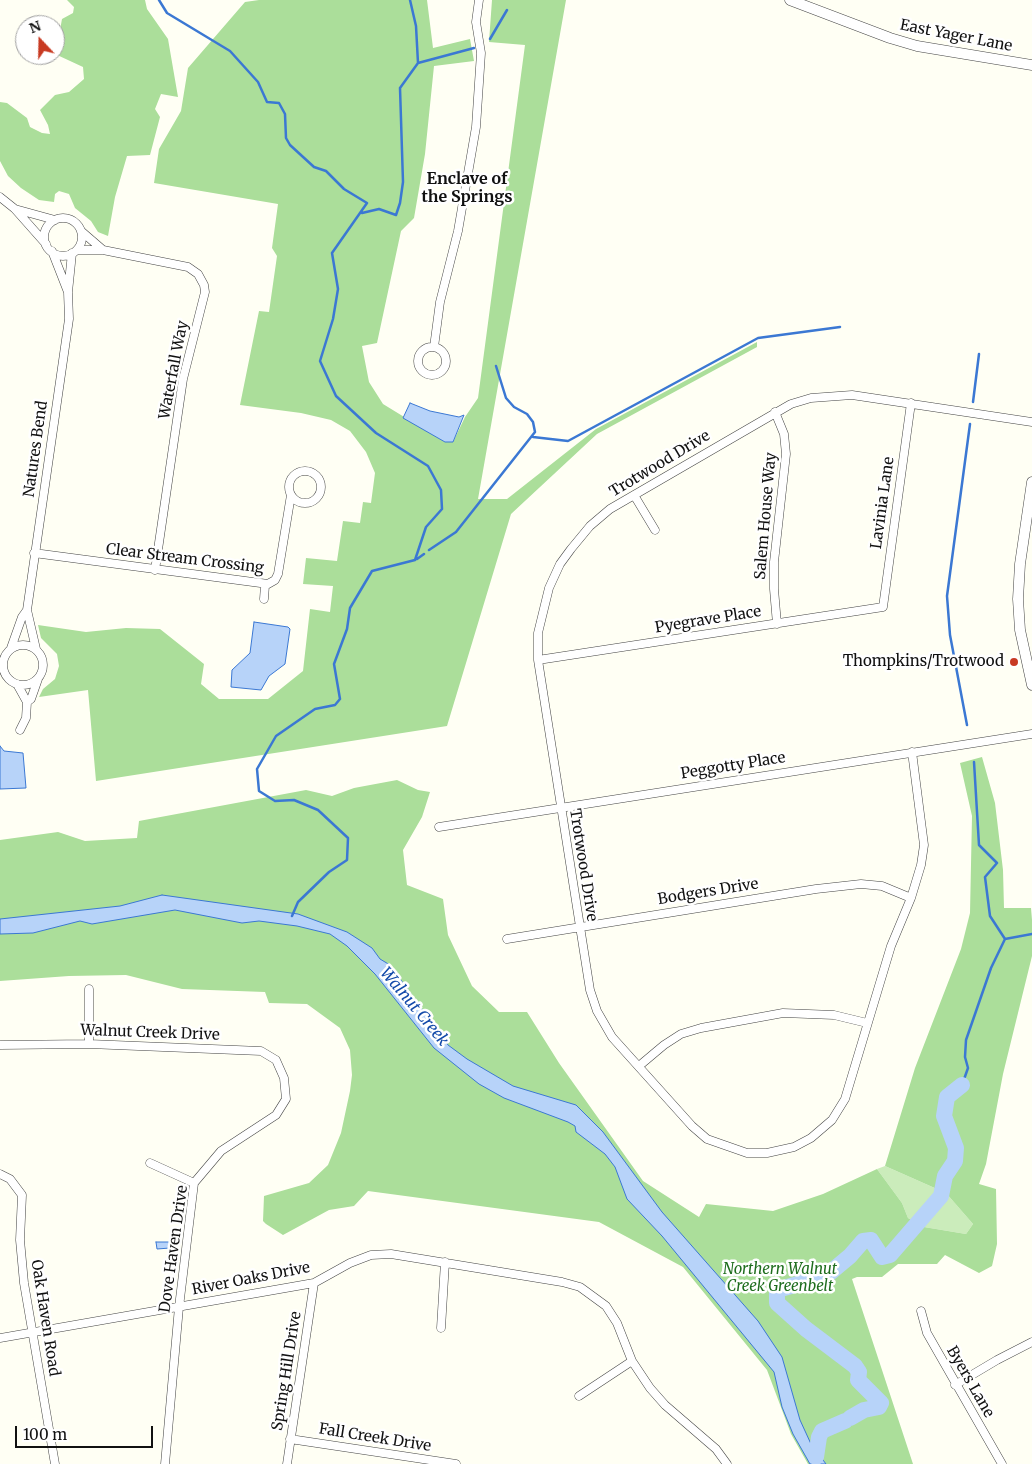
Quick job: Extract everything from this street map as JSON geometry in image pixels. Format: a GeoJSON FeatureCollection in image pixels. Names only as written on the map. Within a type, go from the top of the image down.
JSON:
{"type":"FeatureCollection","features":[{"type":"Feature","properties":{"kind":"street"},"geometry":{"type":"LineString","coordinates":[[434,347],[440,302],[458,231],[476,128],[481,54],[476,22],[479,0]]}},
{"type":"Feature","properties":{"kind":"street","name":"East Yager Lane"},"geometry":{"type":"LineString","coordinates":[[790,0],[890,38],[917,46],[1032,65]]}},
{"type":"Feature","properties":{"kind":"street","name":"Natures Bend"},"geometry":{"type":"LineString","coordinates":[[0,197],[16,209],[50,248],[68,292]]}},
{"type":"Feature","properties":{"kind":"street","name":"Natures Bend"},"geometry":{"type":"LineString","coordinates":[[16,209],[55,220]]}},
{"type":"Feature","properties":{"kind":"street"},"geometry":{"type":"LineString","coordinates":[[81,230],[82,239],[74,252],[61,255],[50,248],[46,231],[55,220],[66,218],[71,220],[103,250]]}},
{"type":"Feature","properties":{"kind":"street","name":"Waterfall Way"},"geometry":{"type":"LineString","coordinates":[[74,252],[103,250],[192,268],[204,285],[205,292],[183,379],[155,570]]}},
{"type":"Feature","properties":{"kind":"street","name":"Natures Bend"},"geometry":{"type":"LineString","coordinates":[[36,649],[27,610],[68,319],[68,292],[74,252]]}},
{"type":"Feature","properties":{"kind":"street","name":"Trotwood Drive"},"geometry":{"type":"LineString","coordinates":[[912,752],[924,845],[911,898],[891,946],[845,1099],[832,1120],[811,1138],[794,1147],[767,1152],[747,1152],[707,1139],[692,1126],[612,1037],[597,1011],[590,990],[538,660],[538,633],[542,610],[549,588],[560,564],[590,526],[610,509],[775,412],[811,398],[852,394],[1032,422]]}},
{"type":"Feature","properties":{"kind":"street","name":"Lavinia Lane"},"geometry":{"type":"LineString","coordinates":[[882,606],[911,403]]}},
{"type":"Feature","properties":{"kind":"street","name":"Salem House Way"},"geometry":{"type":"LineString","coordinates":[[775,412],[784,434],[786,454],[774,562],[777,624]]}},
{"type":"Feature","properties":{"kind":"street","name":"Clear Stream Crossing"},"geometry":{"type":"LineString","coordinates":[[34,553],[265,585],[272,583],[278,574],[290,495],[289,484],[294,475],[305,471],[315,475],[318,479],[321,489],[313,501],[303,503],[290,495]]}},
{"type":"Feature","properties":{"kind":"street"},"geometry":{"type":"LineString","coordinates":[[1032,482],[1020,564],[1018,599],[1020,630],[1032,685]]}},
{"type":"Feature","properties":{"kind":"street"},"geometry":{"type":"LineString","coordinates":[[634,495],[655,530]]}},
{"type":"Feature","properties":{"kind":"street"},"geometry":{"type":"LineString","coordinates":[[264,599],[265,585]]}},
{"type":"Feature","properties":{"kind":"street","name":"Pyegrave Place"},"geometry":{"type":"LineString","coordinates":[[538,660],[882,606]]}},
{"type":"Feature","properties":{"kind":"street","name":"Natures Bend"},"geometry":{"type":"LineString","coordinates":[[12,648],[22,617],[27,610]]}},
{"type":"Feature","properties":{"kind":"street"},"geometry":{"type":"LineString","coordinates":[[27,702],[31,699],[39,677],[43,663],[36,649],[25,644],[12,648],[2,657],[3,676],[17,684],[29,684],[39,677]]}},
{"type":"Feature","properties":{"kind":"street"},"geometry":{"type":"LineString","coordinates":[[17,684],[27,702],[26,718],[20,730]]}},
{"type":"Feature","properties":{"kind":"street","name":"Peggotty Place"},"geometry":{"type":"LineString","coordinates":[[439,827],[1032,734]]}},
{"type":"Feature","properties":{"kind":"street","name":"Bodgers Drive"},"geometry":{"type":"LineString","coordinates":[[507,939],[861,884],[882,886],[911,898]]}},
{"type":"Feature","properties":{"kind":"street"},"geometry":{"type":"LineString","coordinates":[[89,989],[89,1044]]}},
{"type":"Feature","properties":{"kind":"street"},"geometry":{"type":"LineString","coordinates":[[639,1066],[664,1045],[681,1034],[701,1028],[782,1013],[834,1014],[867,1023]]}},
{"type":"Feature","properties":{"kind":"street","name":"Walnut Creek Drive"},"geometry":{"type":"LineString","coordinates":[[0,1045],[89,1044],[261,1051],[276,1060],[284,1078]]}},
{"type":"Feature","properties":{"kind":"street","name":"Dove Haven Drive"},"geometry":{"type":"LineString","coordinates":[[165,1464],[179,1307],[194,1183],[222,1151],[276,1115],[286,1099],[284,1078]]}},
{"type":"Feature","properties":{"kind":"street"},"geometry":{"type":"LineString","coordinates":[[150,1163],[194,1183]]}},
{"type":"Feature","properties":{"kind":"street","name":"Oak Haven Road"},"geometry":{"type":"LineString","coordinates":[[0,1174],[10,1179],[22,1195],[20,1240],[24,1283],[55,1464]]}},
{"type":"Feature","properties":{"kind":"street","name":"River Oaks Drive"},"geometry":{"type":"LineString","coordinates":[[0,1338],[314,1283],[350,1263],[371,1255],[391,1254],[562,1282],[580,1287],[606,1306],[617,1323],[632,1362],[650,1388],[665,1405],[716,1449],[727,1464]]}},
{"type":"Feature","properties":{"kind":"street"},"geometry":{"type":"LineString","coordinates":[[441,1328],[445,1262]]}},
{"type":"Feature","properties":{"kind":"street","name":"Spring Hill Drive"},"geometry":{"type":"LineString","coordinates":[[287,1464],[314,1283]]}},
{"type":"Feature","properties":{"kind":"street","name":"Byers Lane"},"geometry":{"type":"LineString","coordinates":[[921,1311],[927,1333],[955,1385],[1002,1464]]}},
{"type":"Feature","properties":{"kind":"street"},"geometry":{"type":"LineString","coordinates":[[955,1385],[1032,1342]]}},
{"type":"Feature","properties":{"kind":"street"},"geometry":{"type":"LineString","coordinates":[[579,1396],[632,1362]]}},
{"type":"Feature","properties":{"kind":"street","name":"Fall Creek Drive"},"geometry":{"type":"LineString","coordinates":[[290,1439],[456,1464]]}},
{"type":"Feature","properties":{"kind":"green space"},"geometry":{"type":"Polygon","coordinates":[[[67,0],[145,0],[147,9],[168,39],[178,97],[161,94],[155,109],[160,117],[150,155],[127,156],[115,197],[108,236],[98,232],[91,221],[75,208],[69,194],[59,191],[55,194],[54,202],[39,200],[21,188],[8,176],[0,161],[0,102],[7,103],[27,118],[30,127],[42,133],[50,134],[48,125],[40,110],[55,95],[69,92],[84,79],[83,67],[65,59],[65,17],[73,13],[74,7],[67,0]]]}},
{"type":"Feature","properties":{"kind":"green space"},"geometry":{"type":"Polygon","coordinates":[[[259,0],[427,0],[433,48],[470,39],[474,61],[434,66],[425,154],[414,218],[401,231],[377,343],[362,346],[369,382],[383,404],[445,442],[453,442],[465,417],[478,398],[525,45],[489,42],[492,0],[566,0],[478,499],[507,499],[596,429],[757,342],[757,347],[597,434],[511,514],[447,726],[96,781],[88,690],[39,697],[43,689],[55,679],[59,666],[57,654],[41,638],[38,625],[86,632],[126,628],[160,629],[204,664],[201,684],[219,699],[268,699],[303,671],[310,609],[330,612],[333,586],[303,584],[306,558],[337,561],[343,521],[360,523],[363,502],[371,503],[375,473],[366,452],[350,431],[331,420],[301,413],[240,405],[259,311],[269,312],[277,256],[272,248],[278,204],[154,183],[159,149],[181,111],[188,68],[245,2],[259,0]]]}},
{"type":"Feature","properties":{"kind":"green space","name":"Northern Walnut Creek Greenbelt"},"geometry":{"type":"Polygon","coordinates":[[[982,757],[995,803],[1003,870],[1004,908],[1031,908],[1032,920],[1032,956],[1003,1074],[986,1164],[979,1184],[996,1189],[997,1244],[992,1266],[979,1273],[945,1255],[937,1264],[898,1264],[882,1277],[857,1277],[852,1279],[913,1464],[808,1464],[791,1434],[767,1370],[683,1267],[599,1222],[368,1191],[354,1206],[329,1210],[283,1235],[266,1224],[263,1221],[264,1196],[309,1183],[328,1165],[341,1133],[350,1091],[352,1075],[350,1050],[340,1028],[307,1004],[269,1003],[265,992],[182,989],[126,975],[69,976],[0,981],[0,840],[58,832],[85,841],[137,838],[139,821],[306,790],[332,796],[354,788],[397,780],[418,790],[430,792],[422,817],[403,850],[407,885],[443,899],[448,935],[472,986],[499,1012],[527,1012],[559,1063],[643,1181],[699,1217],[706,1204],[773,1211],[823,1194],[877,1169],[902,1203],[908,1218],[924,1227],[966,1234],[973,1224],[946,1193],[885,1166],[915,1068],[961,949],[970,913],[972,816],[960,763],[982,757]]]}},
{"type":"Feature","properties":{"kind":"green space"},"geometry":{"type":"Polygon","coordinates":[[[885,1166],[946,1193],[973,1224],[966,1234],[924,1227],[908,1218],[902,1203],[877,1169],[885,1166]]]}},
{"type":"Feature","properties":{"kind":"water"},"geometry":{"type":"Polygon","coordinates":[[[410,403],[430,411],[459,417],[464,415],[453,442],[445,442],[403,418],[410,403]]]}},
{"type":"Feature","properties":{"kind":"water"},"geometry":{"type":"Polygon","coordinates":[[[254,622],[288,627],[290,629],[285,664],[269,676],[261,690],[231,687],[232,670],[250,653],[254,622]]]}},
{"type":"Feature","properties":{"kind":"water"},"geometry":{"type":"Polygon","coordinates":[[[0,746],[4,751],[23,753],[26,788],[0,789],[0,746]]]}},
{"type":"Feature","properties":{"kind":"water","name":"Walnut Creek"},"geometry":{"type":"Polygon","coordinates":[[[162,895],[298,914],[347,932],[372,948],[380,959],[390,965],[448,1045],[467,1059],[513,1086],[576,1105],[603,1132],[662,1212],[758,1321],[782,1357],[800,1420],[811,1444],[826,1464],[810,1464],[793,1434],[782,1407],[774,1372],[662,1236],[627,1199],[615,1167],[605,1154],[576,1132],[575,1126],[504,1098],[479,1084],[434,1048],[375,974],[347,946],[330,934],[297,926],[259,921],[242,923],[175,910],[92,924],[80,921],[33,933],[0,934],[0,919],[120,906],[162,895]]]}},
{"type":"Feature","properties":{"kind":"water"},"geometry":{"type":"Polygon","coordinates":[[[156,1242],[170,1242],[170,1248],[157,1249],[156,1242]]]}},
{"type":"Feature","properties":{"kind":"waterway"},"geometry":{"type":"LineString","coordinates":[[159,0],[167,13],[230,51],[258,82],[267,102],[279,103],[285,114],[286,138],[290,145],[314,167],[326,171],[344,189],[367,203],[332,253],[338,289],[333,319],[320,361],[336,396],[376,433],[428,466],[441,490],[442,509],[426,527],[415,560],[372,571],[350,608],[347,629],[334,664],[340,699],[335,705],[315,709],[276,736],[257,769],[259,791],[275,801],[294,800],[318,810],[348,838],[347,860],[329,872],[298,902],[292,916]]}},
{"type":"Feature","properties":{"kind":"waterway"},"geometry":{"type":"LineString","coordinates":[[362,213],[379,209],[396,215],[400,203],[403,182],[400,88],[418,63],[416,26],[410,0]]}},
{"type":"Feature","properties":{"kind":"waterway"},"geometry":{"type":"LineString","coordinates":[[490,39],[507,10]]}},
{"type":"Feature","properties":{"kind":"waterway"},"geometry":{"type":"LineString","coordinates":[[418,63],[474,48]]}},
{"type":"Feature","properties":{"kind":"waterway"},"geometry":{"type":"LineString","coordinates":[[533,437],[568,441],[758,338],[840,327]]}},
{"type":"Feature","properties":{"kind":"waterway"},"geometry":{"type":"LineString","coordinates":[[973,402],[979,354]]}},
{"type":"Feature","properties":{"kind":"waterway"},"geometry":{"type":"LineString","coordinates":[[429,550],[456,532],[535,432],[533,422],[527,414],[514,407],[506,398],[496,366]]}},
{"type":"Feature","properties":{"kind":"waterway"},"geometry":{"type":"LineString","coordinates":[[967,725],[950,635],[947,596],[970,424]]}},
{"type":"Feature","properties":{"kind":"waterway"},"geometry":{"type":"LineString","coordinates":[[417,559],[424,554]]}},
{"type":"Feature","properties":{"kind":"waterway"},"geometry":{"type":"LineString","coordinates":[[974,762],[979,845],[997,863],[985,877],[990,916],[1005,939]]}},
{"type":"Feature","properties":{"kind":"waterway"},"geometry":{"type":"LineString","coordinates":[[962,1085],[968,1068],[965,1057],[966,1040],[991,968],[1005,939],[1032,934]]}},
{"type":"Feature","properties":{"kind":"waterway"},"geometry":{"type":"LineString","coordinates":[[850,1418],[864,1410],[879,1407],[881,1403],[858,1380],[859,1372],[855,1366],[806,1329],[777,1303],[777,1290],[826,1276],[850,1256],[863,1241],[871,1240],[882,1257],[890,1255],[941,1196],[945,1176],[955,1161],[956,1148],[944,1116],[947,1097],[962,1085]]}},
{"type":"Feature","properties":{"kind":"waterway"},"geometry":{"type":"LineString","coordinates":[[816,1457],[819,1437],[822,1431],[845,1421]]}},
{"type":"Feature","properties":{"kind":"place","name":"Thompkins/Trotwood"},"geometry":{"type":"Point","coordinates":[1014,662]}},
{"type":"Feature","properties":{"kind":"district","name":"Enclave of the Springs"},"geometry":{"type":"Point","coordinates":[467,188]}}]}
